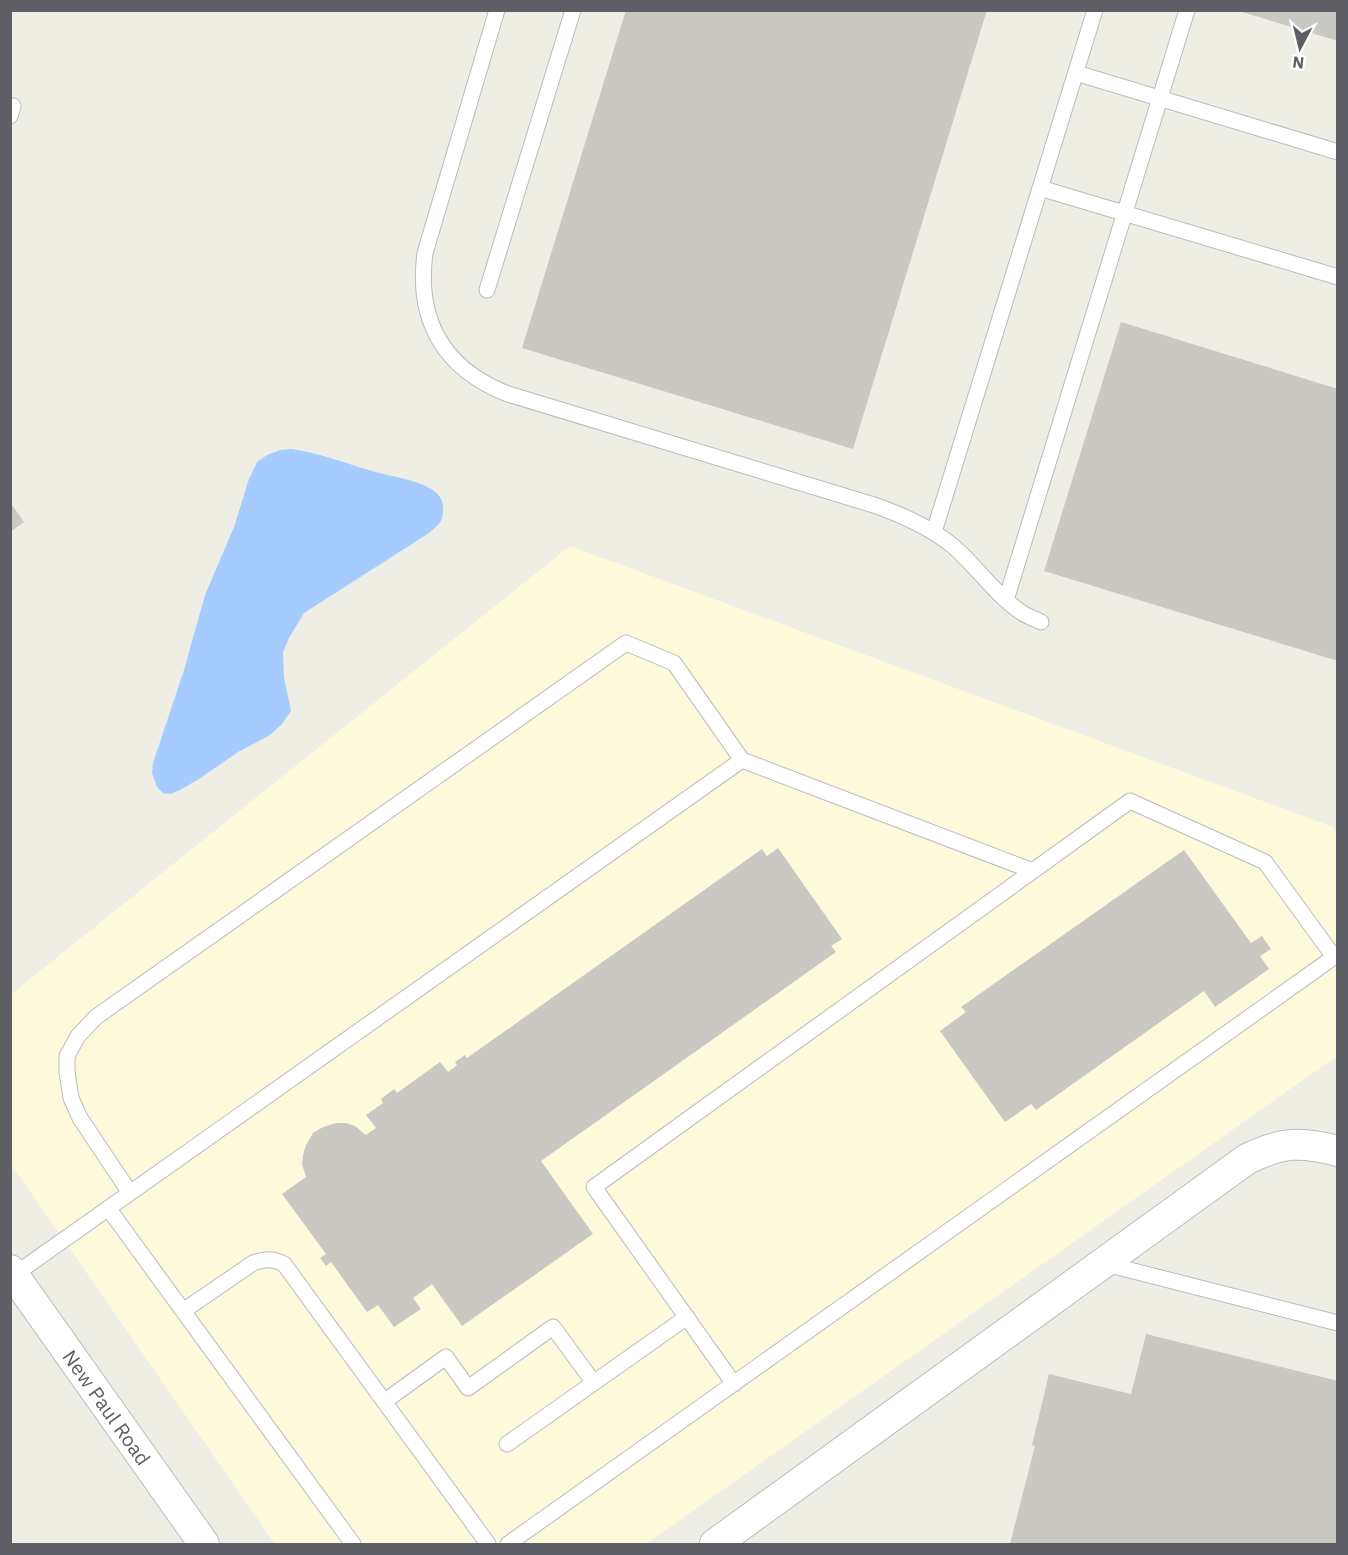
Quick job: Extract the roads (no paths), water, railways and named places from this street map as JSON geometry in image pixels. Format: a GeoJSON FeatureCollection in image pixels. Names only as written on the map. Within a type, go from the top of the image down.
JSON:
{"type":"FeatureCollection","features":[{"type":"Feature","properties":{"kind":"street"},"geometry":{"type":"LineString","coordinates":[[715,1545],[1247,1159],[1285,1144],[1302,1144],[1338,1151]]}},
{"type":"Feature","properties":{"kind":"street","name":"New Paul Road"},"geometry":{"type":"LineString","coordinates":[[12,1273],[204,1545]]}},
{"type":"Feature","properties":{"kind":"lane"},"geometry":{"type":"LineString","coordinates":[[497,10],[425,253],[423,283],[428,313],[432,327],[450,356],[475,378],[508,394],[902,515],[934,532],[959,552],[1006,600],[1024,614],[1041,622]]}},
{"type":"Feature","properties":{"kind":"lane"},"geometry":{"type":"LineString","coordinates":[[487,290],[573,10]]}},
{"type":"Feature","properties":{"kind":"lane"},"geometry":{"type":"LineString","coordinates":[[934,532],[1095,10]]}},
{"type":"Feature","properties":{"kind":"lane"},"geometry":{"type":"LineString","coordinates":[[1006,600],[1187,10]]}},
{"type":"Feature","properties":{"kind":"lane"},"geometry":{"type":"LineString","coordinates":[[1076,73],[1338,152]]}},
{"type":"Feature","properties":{"kind":"lane"},"geometry":{"type":"LineString","coordinates":[[1040,188],[1338,277]]}},
{"type":"Feature","properties":{"kind":"lane"},"geometry":{"type":"LineString","coordinates":[[130,1193],[80,1118],[71,1098],[67,1056],[78,1036],[96,1017],[626,643],[674,663],[742,760],[1033,871]]}},
{"type":"Feature","properties":{"kind":"lane"},"geometry":{"type":"LineString","coordinates":[[12,1273],[130,1193],[742,760]]}},
{"type":"Feature","properties":{"kind":"lane"},"geometry":{"type":"LineString","coordinates":[[508,1545],[1334,957],[1265,862],[1130,801],[594,1187],[734,1384]]}},
{"type":"Feature","properties":{"kind":"lane"},"geometry":{"type":"LineString","coordinates":[[108,1208],[353,1545]]}},
{"type":"Feature","properties":{"kind":"lane"},"geometry":{"type":"LineString","coordinates":[[183,1311],[253,1263],[264,1259],[275,1259],[284,1264],[488,1545]]}},
{"type":"Feature","properties":{"kind":"lane"},"geometry":{"type":"LineString","coordinates":[[1102,1263],[1338,1323]]}},
{"type":"Feature","properties":{"kind":"lane"},"geometry":{"type":"LineString","coordinates":[[507,1444],[687,1317]]}},
{"type":"Feature","properties":{"kind":"lane"},"geometry":{"type":"LineString","coordinates":[[385,1401],[446,1357],[468,1388],[553,1327],[594,1383]]}},
{"type":"Feature","properties":{"kind":"water"},"geometry":{"type":"Polygon","coordinates":[[[291,449],[426,486],[441,498],[442,519],[429,533],[304,613],[283,652],[284,677],[291,711],[282,724],[270,735],[238,752],[199,779],[171,794],[163,793],[157,787],[152,773],[153,763],[184,670],[205,595],[234,527],[249,479],[257,462],[280,450],[291,449]]]}}]}
